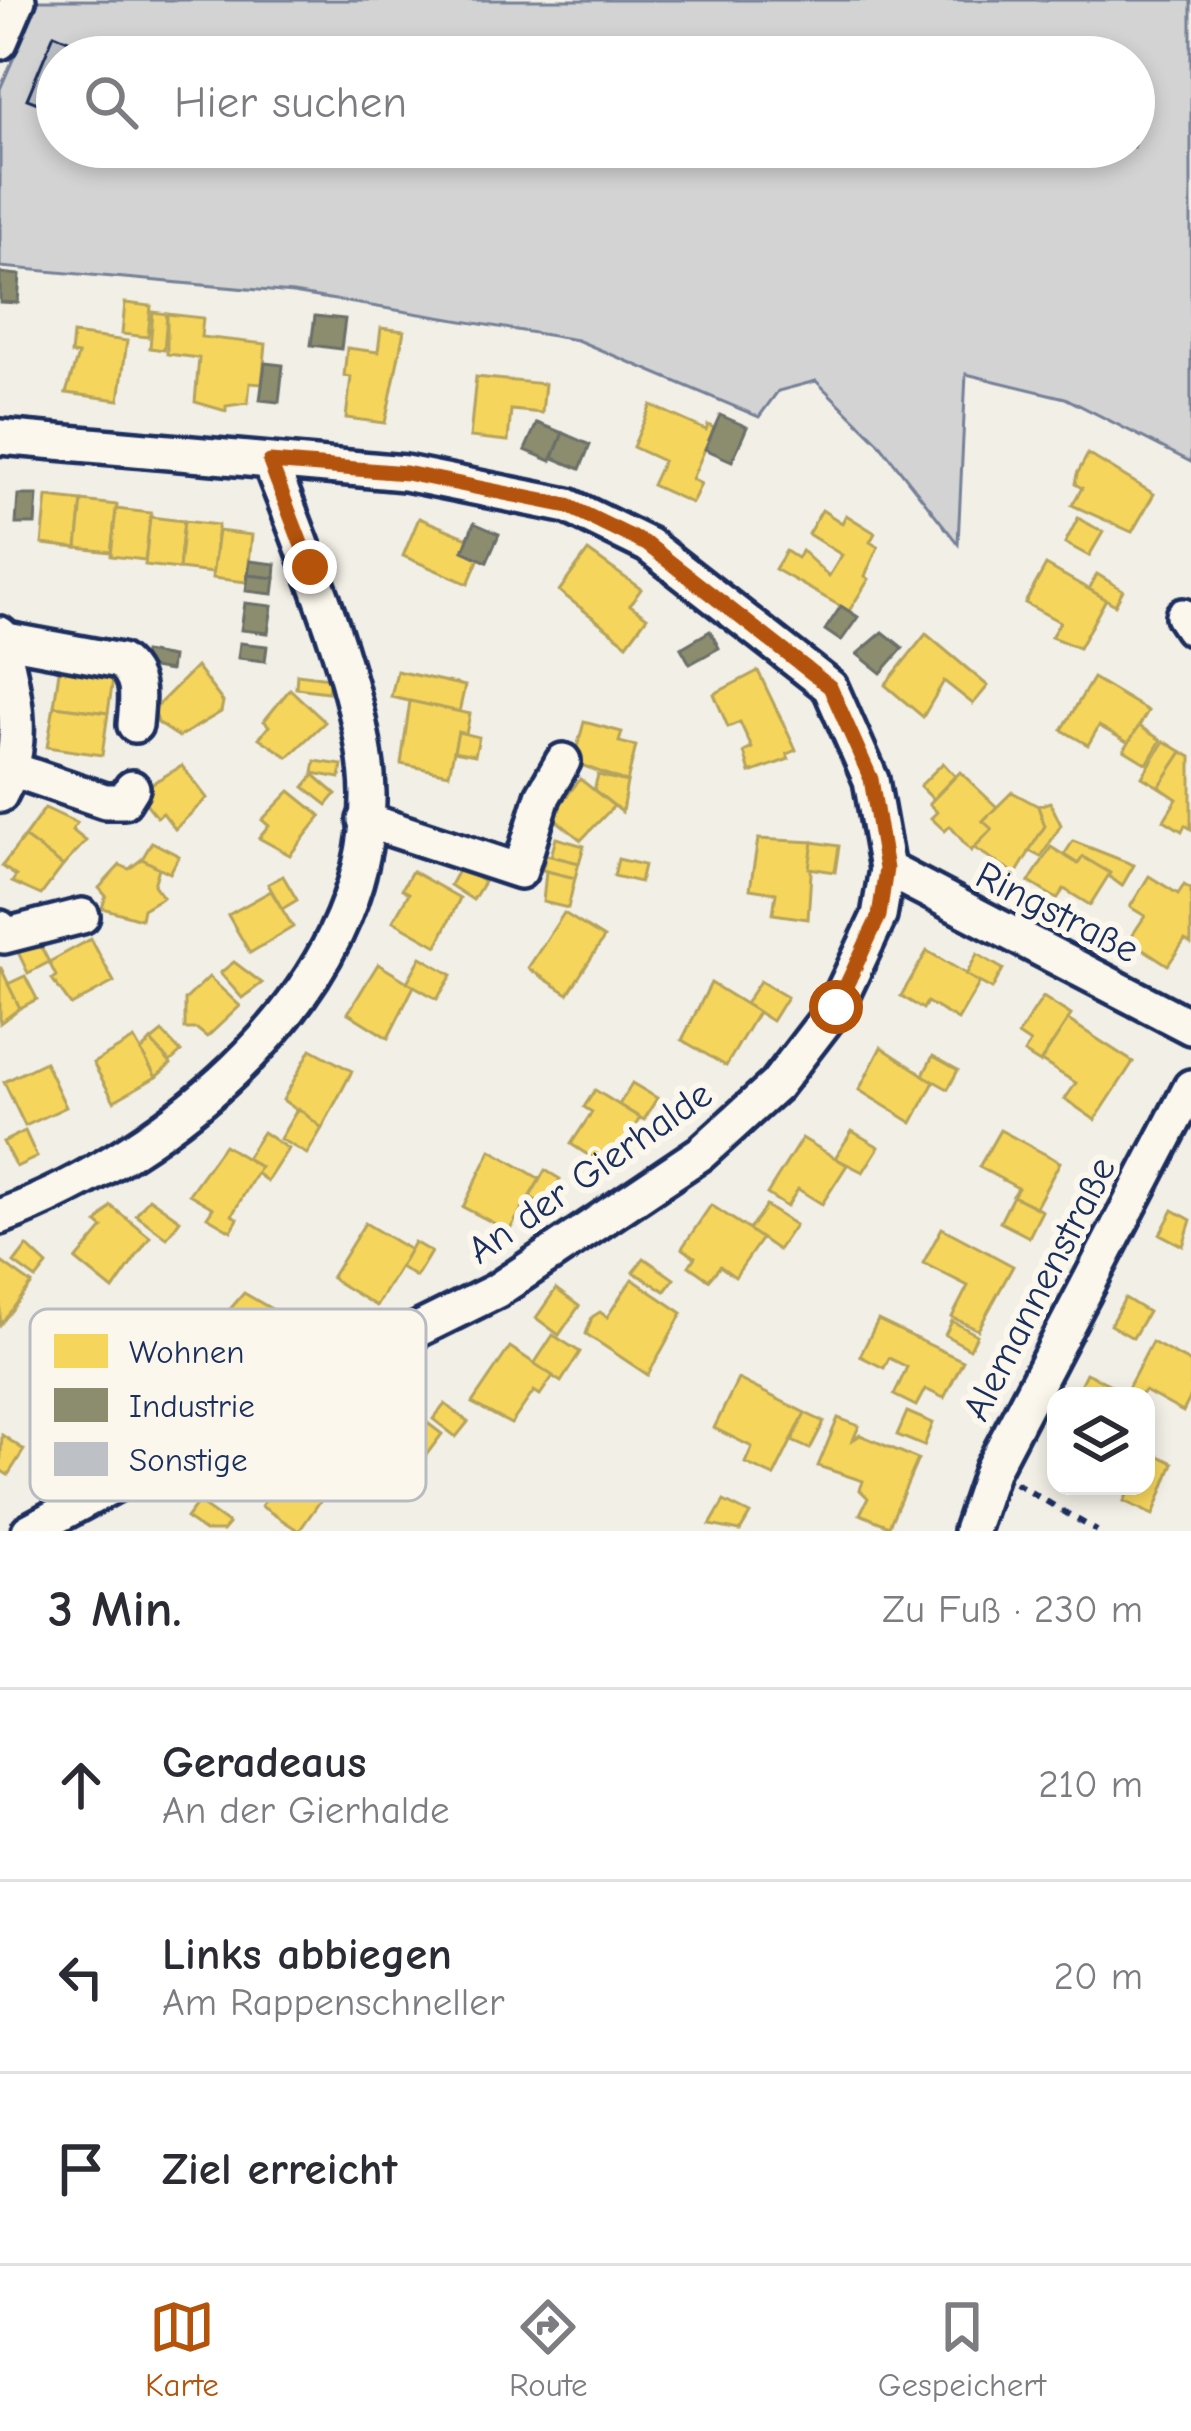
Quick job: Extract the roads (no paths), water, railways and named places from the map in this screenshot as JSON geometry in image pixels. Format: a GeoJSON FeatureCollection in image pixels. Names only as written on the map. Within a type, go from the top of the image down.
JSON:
{"type":"FeatureCollection","features":[{"type":"Feature","properties":{"kind":"street"},"geometry":{"type":"LineString","coordinates":[[0,42],[18,0]]}},
{"type":"Feature","properties":{"kind":"street","name":"An der Gierhalde"},"geometry":{"type":"LineString","coordinates":[[0,436],[406,473],[568,506],[648,545],[830,687],[871,779],[886,869],[879,916],[836,1007],[776,1085],[701,1153],[496,1291],[426,1326]]}},
{"type":"Feature","properties":{"kind":"street"},"geometry":{"type":"LineString","coordinates":[[0,1216],[123,1158],[222,1081],[305,993],[358,878],[368,793],[345,673],[270,462]]}},
{"type":"Feature","properties":{"kind":"street"},"geometry":{"type":"LineString","coordinates":[[132,788],[124,800],[105,801],[7,783],[19,728],[1,637],[120,661],[133,671],[138,690],[135,725]]}},
{"type":"Feature","properties":{"kind":"street"},"geometry":{"type":"LineString","coordinates":[[364,820],[520,871],[543,796],[563,761]]}},
{"type":"Feature","properties":{"kind":"street","name":"Ringstraße"},"geometry":{"type":"LineString","coordinates":[[886,869],[1191,1027]]}},
{"type":"Feature","properties":{"kind":"street"},"geometry":{"type":"LineString","coordinates":[[0,928],[4,936],[22,934],[82,916]]}},
{"type":"Feature","properties":{"kind":"street","name":"Alemannenstraße"},"geometry":{"type":"LineString","coordinates":[[971,1531],[992,1469],[1191,1087]]}},
{"type":"Feature","properties":{"kind":"street","name":"An der Gierhalde"},"geometry":{"type":"LineString","coordinates":[[29,1531],[84,1501]]}}]}
